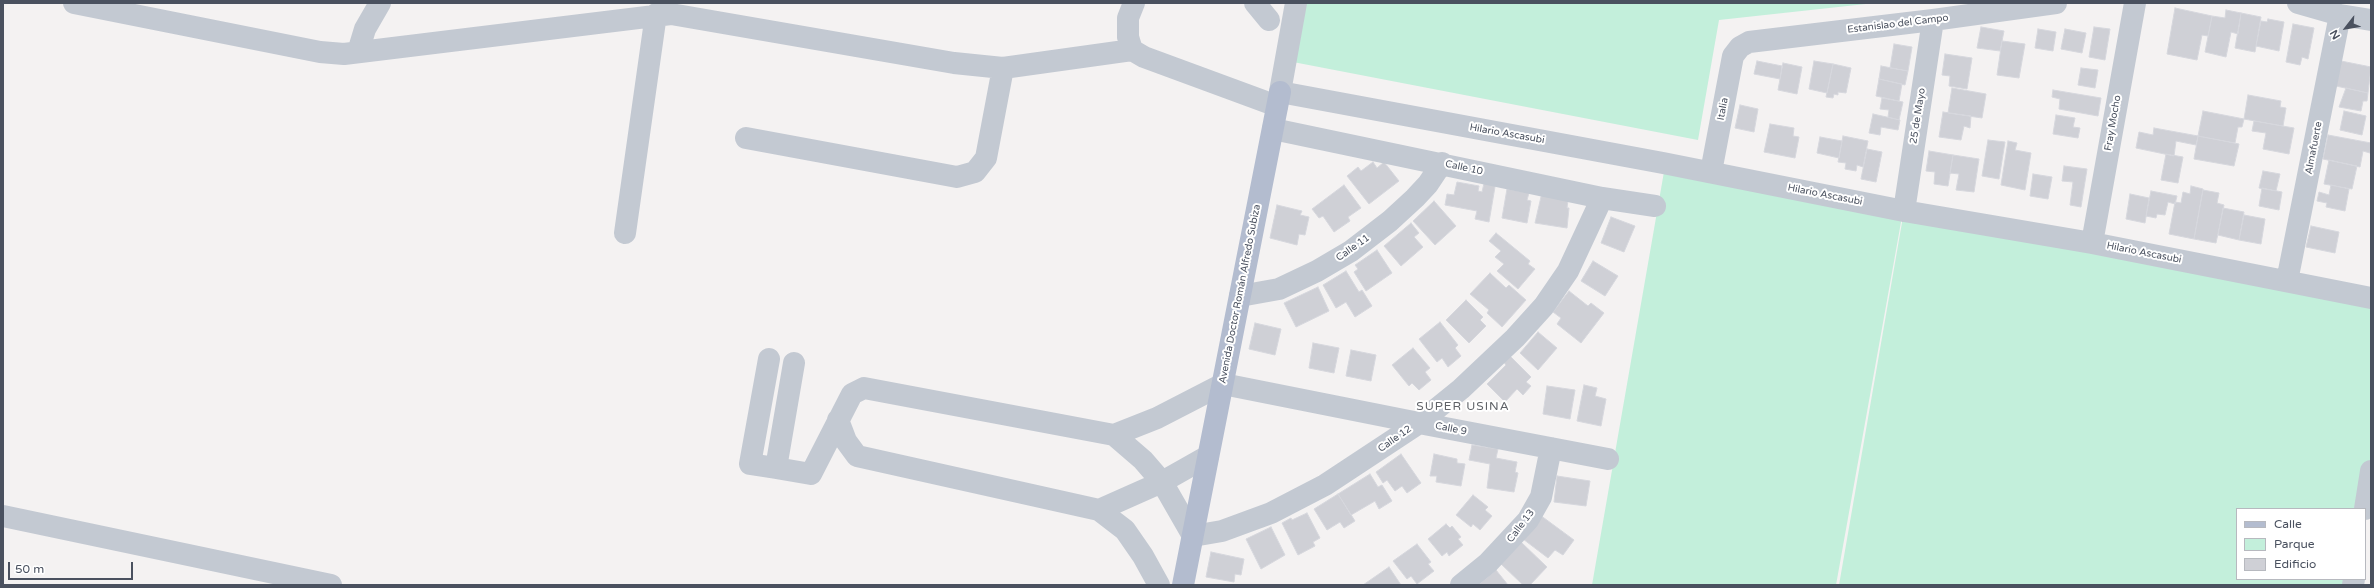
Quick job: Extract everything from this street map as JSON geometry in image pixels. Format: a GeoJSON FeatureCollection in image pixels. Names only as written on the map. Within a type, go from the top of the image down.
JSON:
{"type":"FeatureCollection","features":[{"type":"Feature","properties":{"kind":"main road","name":"Avenida Doctor Román Alfredo Subiza"},"geometry":{"type":"LineString","coordinates":[[1183,585],[1278,99]]}},
{"type":"Feature","properties":{"kind":"street"},"geometry":{"type":"LineString","coordinates":[[74,3],[320,52],[344,54],[656,14],[671,14],[954,62],[1003,68],[1132,50],[1128,36],[1128,18],[1134,3]]}},
{"type":"Feature","properties":{"kind":"street"},"geometry":{"type":"LineString","coordinates":[[358,52],[366,29],[380,3]]}},
{"type":"Feature","properties":{"kind":"street"},"geometry":{"type":"LineString","coordinates":[[1255,3],[1269,20]]}},
{"type":"Feature","properties":{"kind":"street","name":"Avenida Doctor Román Alfredo Subiza"},"geometry":{"type":"LineString","coordinates":[[1278,99],[1296,3]]}},
{"type":"Feature","properties":{"kind":"street","name":"Estanislao del Campo"},"geometry":{"type":"LineString","coordinates":[[1740,47],[1749,42],[1933,20],[2056,3]]}},
{"type":"Feature","properties":{"kind":"street","name":"Fray Mocho"},"geometry":{"type":"LineString","coordinates":[[2092,243],[2135,3]]}},
{"type":"Feature","properties":{"kind":"street"},"geometry":{"type":"LineString","coordinates":[[2298,3],[2371,20]]}},
{"type":"Feature","properties":{"kind":"street"},"geometry":{"type":"LineString","coordinates":[[625,232],[656,14]]}},
{"type":"Feature","properties":{"kind":"street","name":"Almafuerte"},"geometry":{"type":"LineString","coordinates":[[2287,281],[2340,14]]}},
{"type":"Feature","properties":{"kind":"street","name":"25 de Mayo"},"geometry":{"type":"LineString","coordinates":[[1904,211],[1933,20]]}},
{"type":"Feature","properties":{"kind":"street","name":"Italia"},"geometry":{"type":"LineString","coordinates":[[1711,172],[1733,56],[1740,47]]}},
{"type":"Feature","properties":{"kind":"street","name":"Hilario Ascasubi"},"geometry":{"type":"LineString","coordinates":[[1132,50],[1144,57],[1278,99],[1711,172],[1904,211],[2092,243],[2371,298]]}},
{"type":"Feature","properties":{"kind":"street"},"geometry":{"type":"LineString","coordinates":[[746,138],[957,177],[975,172],[986,158],[1003,68]]}},
{"type":"Feature","properties":{"kind":"street","name":"Calle 10"},"geometry":{"type":"LineString","coordinates":[[1273,129],[1442,163],[1602,198],[1655,206]]}},
{"type":"Feature","properties":{"kind":"street","name":"Calle 11"},"geometry":{"type":"LineString","coordinates":[[1240,296],[1279,289],[1317,271],[1351,251],[1390,221],[1415,198],[1428,184],[1442,163]]}},
{"type":"Feature","properties":{"kind":"street","name":"Calle 12"},"geometry":{"type":"LineString","coordinates":[[1193,536],[1222,531],[1271,513],[1325,485],[1419,423],[1488,364],[1515,338],[1544,306],[1568,271],[1602,198]]}},
{"type":"Feature","properties":{"kind":"street"},"geometry":{"type":"LineString","coordinates":[[768,359],[750,464],[811,474],[852,394],[864,388],[1114,435],[1143,460],[1162,482],[1193,536]]}},
{"type":"Feature","properties":{"kind":"street"},"geometry":{"type":"LineString","coordinates":[[776,468],[794,363]]}},
{"type":"Feature","properties":{"kind":"street"},"geometry":{"type":"LineString","coordinates":[[1114,435],[1157,418],[1223,384]]}},
{"type":"Feature","properties":{"kind":"street","name":"Calle 9"},"geometry":{"type":"LineString","coordinates":[[1223,384],[1608,459]]}},
{"type":"Feature","properties":{"kind":"street"},"geometry":{"type":"LineString","coordinates":[[838,420],[846,442],[856,456],[1099,510],[1125,530],[1143,556],[1159,585]]}},
{"type":"Feature","properties":{"kind":"street","name":"Calle 13"},"geometry":{"type":"LineString","coordinates":[[1461,585],[1488,563],[1528,520],[1541,497],[1551,448]]}},
{"type":"Feature","properties":{"kind":"street"},"geometry":{"type":"LineString","coordinates":[[1099,510],[1162,482],[1208,456]]}},
{"type":"Feature","properties":{"kind":"street"},"geometry":{"type":"LineString","coordinates":[[2365,508],[2371,477]]}},
{"type":"Feature","properties":{"kind":"street"},"geometry":{"type":"LineString","coordinates":[[3,516],[332,585]]}},
{"type":"Feature","properties":{"kind":"green space"},"geometry":{"type":"Polygon","coordinates":[[[1305,3],[1875,3],[1719,20],[1698,140],[1293,62],[1305,3]]]}},
{"type":"Feature","properties":{"kind":"green space"},"geometry":{"type":"Polygon","coordinates":[[[1665,166],[1903,211],[1836,585],[1592,585],[1665,166]]]}},
{"type":"Feature","properties":{"kind":"green space"},"geometry":{"type":"Polygon","coordinates":[[[1904,211],[2371,298],[2371,471],[2365,508],[2236,508],[2236,580],[2354,580],[2353,585],[1839,585],[1904,211]]]}},
{"type":"Feature","properties":{"kind":"building"},"geometry":{"type":"Polygon","coordinates":[[[2175,8],[2212,16],[2208,36],[2202,35],[2197,60],[2167,54],[2175,8]]]}},
{"type":"Feature","properties":{"kind":"building"},"geometry":{"type":"Polygon","coordinates":[[[2226,10],[2241,13],[2238,34],[2231,32],[2226,57],[2205,52],[2212,16],[2225,18],[2226,10]]]}},
{"type":"Feature","properties":{"kind":"building"},"geometry":{"type":"Polygon","coordinates":[[[2241,13],[2261,17],[2255,52],[2235,48],[2241,13]]]}},
{"type":"Feature","properties":{"kind":"building"},"geometry":{"type":"Polygon","coordinates":[[[2268,19],[2284,22],[2279,51],[2256,46],[2261,21],[2267,22],[2268,19]]]}},
{"type":"Feature","properties":{"kind":"building"},"geometry":{"type":"Polygon","coordinates":[[[2293,24],[2314,28],[2308,59],[2302,57],[2300,65],[2286,62],[2293,24]]]}},
{"type":"Feature","properties":{"kind":"building"},"geometry":{"type":"Polygon","coordinates":[[[1981,27],[2004,31],[2000,51],[1977,48],[1981,27]]]}},
{"type":"Feature","properties":{"kind":"building"},"geometry":{"type":"Polygon","coordinates":[[[2094,27],[2110,29],[2105,60],[2089,57],[2094,27]]]}},
{"type":"Feature","properties":{"kind":"building"},"geometry":{"type":"Polygon","coordinates":[[[2038,29],[2056,32],[2053,51],[2035,48],[2038,29]]]}},
{"type":"Feature","properties":{"kind":"building"},"geometry":{"type":"Polygon","coordinates":[[[2065,29],[2086,33],[2082,53],[2061,49],[2065,29]]]}},
{"type":"Feature","properties":{"kind":"building"},"geometry":{"type":"Polygon","coordinates":[[[2002,41],[2025,44],[2019,78],[1997,75],[2002,41]]]}},
{"type":"Feature","properties":{"kind":"building"},"geometry":{"type":"Polygon","coordinates":[[[1894,44],[1912,47],[1908,71],[1890,68],[1894,44]]]}},
{"type":"Feature","properties":{"kind":"building"},"geometry":{"type":"Polygon","coordinates":[[[1945,54],[1972,58],[1967,89],[1949,86],[1950,76],[1942,75],[1945,54]]]}},
{"type":"Feature","properties":{"kind":"building"},"geometry":{"type":"Polygon","coordinates":[[[1757,61],[1782,66],[1780,79],[1754,74],[1757,61]]]}},
{"type":"Feature","properties":{"kind":"building"},"geometry":{"type":"Polygon","coordinates":[[[1814,61],[1833,64],[1827,93],[1809,89],[1814,61]]]}},
{"type":"Feature","properties":{"kind":"building"},"geometry":{"type":"Polygon","coordinates":[[[2341,61],[2371,67],[2368,93],[2336,86],[2341,61]]]}},
{"type":"Feature","properties":{"kind":"building"},"geometry":{"type":"Polygon","coordinates":[[[1783,63],[1802,67],[1797,94],[1778,90],[1783,63]]]}},
{"type":"Feature","properties":{"kind":"building"},"geometry":{"type":"Polygon","coordinates":[[[1833,64],[1851,68],[1846,93],[1838,92],[1838,95],[1834,94],[1833,98],[1826,97],[1833,64]]]}},
{"type":"Feature","properties":{"kind":"building"},"geometry":{"type":"Polygon","coordinates":[[[1881,66],[1908,71],[1905,85],[1879,79],[1881,66]]]}},
{"type":"Feature","properties":{"kind":"building"},"geometry":{"type":"Polygon","coordinates":[[[2081,68],[2098,70],[2095,88],[2078,85],[2081,68]]]}},
{"type":"Feature","properties":{"kind":"building"},"geometry":{"type":"Polygon","coordinates":[[[1879,79],[1902,84],[1899,101],[1876,96],[1879,79]]]}},
{"type":"Feature","properties":{"kind":"building"},"geometry":{"type":"Polygon","coordinates":[[[1952,88],[1986,94],[1982,118],[1948,113],[1952,88]]]}},
{"type":"Feature","properties":{"kind":"building"},"geometry":{"type":"Polygon","coordinates":[[[2346,88],[2368,93],[2367,101],[2363,101],[2361,111],[2339,107],[2346,88]]]}},
{"type":"Feature","properties":{"kind":"building"},"geometry":{"type":"Polygon","coordinates":[[[2053,90],[2101,98],[2098,116],[2059,109],[2060,99],[2052,97],[2053,90]]]}},
{"type":"Feature","properties":{"kind":"building"},"geometry":{"type":"Polygon","coordinates":[[[2248,95],[2281,101],[2280,107],[2286,108],[2283,126],[2244,119],[2248,95]]]}},
{"type":"Feature","properties":{"kind":"building"},"geometry":{"type":"Polygon","coordinates":[[[1882,98],[1903,102],[1899,120],[1888,117],[1889,110],[1880,109],[1882,98]]]}},
{"type":"Feature","properties":{"kind":"building"},"geometry":{"type":"Polygon","coordinates":[[[1740,105],[1758,109],[1754,132],[1735,128],[1740,105]]]}},
{"type":"Feature","properties":{"kind":"building"},"geometry":{"type":"Polygon","coordinates":[[[2203,111],[2244,119],[2242,127],[2238,127],[2235,143],[2198,136],[2203,111]]]}},
{"type":"Feature","properties":{"kind":"building"},"geometry":{"type":"Polygon","coordinates":[[[2344,111],[2366,116],[2362,135],[2340,130],[2344,111]]]}},
{"type":"Feature","properties":{"kind":"building"},"geometry":{"type":"Polygon","coordinates":[[[1943,112],[1971,116],[1970,128],[1964,126],[1961,140],[1939,137],[1943,112]]]}},
{"type":"Feature","properties":{"kind":"building"},"geometry":{"type":"Polygon","coordinates":[[[1873,114],[1900,120],[1898,130],[1881,127],[1880,135],[1869,133],[1873,114]]]}},
{"type":"Feature","properties":{"kind":"building"},"geometry":{"type":"Polygon","coordinates":[[[2056,115],[2075,118],[2073,127],[2080,128],[2078,138],[2053,134],[2056,115]]]}},
{"type":"Feature","properties":{"kind":"building"},"geometry":{"type":"Polygon","coordinates":[[[2254,121],[2294,128],[2289,154],[2263,149],[2266,133],[2252,131],[2254,121]]]}},
{"type":"Feature","properties":{"kind":"building"},"geometry":{"type":"Polygon","coordinates":[[[1770,124],[1794,128],[1793,136],[1799,137],[1795,158],[1764,152],[1770,124]]]}},
{"type":"Feature","properties":{"kind":"building"},"geometry":{"type":"Polygon","coordinates":[[[2154,128],[2198,136],[2196,145],[2176,141],[2174,156],[2136,148],[2139,132],[2153,135],[2154,128]]]}},
{"type":"Feature","properties":{"kind":"building"},"geometry":{"type":"Polygon","coordinates":[[[2328,135],[2371,143],[2370,153],[2363,151],[2360,167],[2323,159],[2328,135]]]}},
{"type":"Feature","properties":{"kind":"building"},"geometry":{"type":"Polygon","coordinates":[[[1843,136],[1868,141],[1863,167],[1857,165],[1856,171],[1845,169],[1846,163],[1838,162],[1843,136]]]}},
{"type":"Feature","properties":{"kind":"building"},"geometry":{"type":"Polygon","coordinates":[[[2198,136],[2239,144],[2234,166],[2194,159],[2198,136]]]}},
{"type":"Feature","properties":{"kind":"building"},"geometry":{"type":"Polygon","coordinates":[[[1820,137],[1842,141],[1839,158],[1817,153],[1820,137]]]}},
{"type":"Feature","properties":{"kind":"building"},"geometry":{"type":"Polygon","coordinates":[[[1988,140],[2005,142],[1999,179],[1982,176],[1988,140]]]}},
{"type":"Feature","properties":{"kind":"building"},"geometry":{"type":"Polygon","coordinates":[[[2008,141],[2017,143],[2015,150],[2031,153],[2025,190],[2001,185],[2008,141]]]}},
{"type":"Feature","properties":{"kind":"building"},"geometry":{"type":"Polygon","coordinates":[[[1867,149],[1882,152],[1876,182],[1861,179],[1867,149]]]}},
{"type":"Feature","properties":{"kind":"building"},"geometry":{"type":"Polygon","coordinates":[[[1929,151],[1953,155],[1948,186],[1934,184],[1935,172],[1926,171],[1929,151]]]}},
{"type":"Feature","properties":{"kind":"building"},"geometry":{"type":"Polygon","coordinates":[[[2166,154],[2183,157],[2178,183],[2161,180],[2166,154]]]}},
{"type":"Feature","properties":{"kind":"building"},"geometry":{"type":"Polygon","coordinates":[[[1953,155],[1979,159],[1974,192],[1956,190],[1959,174],[1950,173],[1953,155]]]}},
{"type":"Feature","properties":{"kind":"building"},"geometry":{"type":"Polygon","coordinates":[[[2329,160],[2357,166],[2352,189],[2324,184],[2329,160]]]}},
{"type":"Feature","properties":{"kind":"building"},"geometry":{"type":"Polygon","coordinates":[[[1373,162],[1377,168],[1384,162],[1399,181],[1369,204],[1347,176],[1358,167],[1361,171],[1373,162]]]}},
{"type":"Feature","properties":{"kind":"building"},"geometry":{"type":"Polygon","coordinates":[[[2064,166],[2087,169],[2081,207],[2070,205],[2073,182],[2062,181],[2064,166]]]}},
{"type":"Feature","properties":{"kind":"building"},"geometry":{"type":"Polygon","coordinates":[[[2263,171],[2280,174],[2276,191],[2259,188],[2263,171]]]}},
{"type":"Feature","properties":{"kind":"building"},"geometry":{"type":"Polygon","coordinates":[[[2033,174],[2052,177],[2048,199],[2030,196],[2033,174]]]}},
{"type":"Feature","properties":{"kind":"building"},"geometry":{"type":"Polygon","coordinates":[[[1485,179],[1496,181],[1489,222],[1475,219],[1477,211],[1445,205],[1447,194],[1454,195],[1457,182],[1479,186],[1478,191],[1482,192],[1485,179]]]}},
{"type":"Feature","properties":{"kind":"building"},"geometry":{"type":"Polygon","coordinates":[[[1344,185],[1361,208],[1348,217],[1350,221],[1334,232],[1323,216],[1319,218],[1312,209],[1344,185]]]}},
{"type":"Feature","properties":{"kind":"building"},"geometry":{"type":"Polygon","coordinates":[[[2331,185],[2349,189],[2345,211],[2326,207],[2327,203],[2317,201],[2319,192],[2329,195],[2331,185]]]}},
{"type":"Feature","properties":{"kind":"building"},"geometry":{"type":"Polygon","coordinates":[[[2191,186],[2203,189],[2194,239],[2169,234],[2175,202],[2181,203],[2183,192],[2190,194],[2191,186]]]}},
{"type":"Feature","properties":{"kind":"building"},"geometry":{"type":"Polygon","coordinates":[[[1543,188],[1568,200],[1567,208],[1569,208],[1567,228],[1535,223],[1543,188]]]}},
{"type":"Feature","properties":{"kind":"building"},"geometry":{"type":"Polygon","coordinates":[[[2262,188],[2282,192],[2279,210],[2259,206],[2262,188]]]}},
{"type":"Feature","properties":{"kind":"building"},"geometry":{"type":"Polygon","coordinates":[[[1507,189],[1529,193],[1527,200],[1531,201],[1527,223],[1502,218],[1507,189]]]}},
{"type":"Feature","properties":{"kind":"building"},"geometry":{"type":"Polygon","coordinates":[[[2203,190],[2219,193],[2217,203],[2224,205],[2216,243],[2194,239],[2203,190]]]}},
{"type":"Feature","properties":{"kind":"building"},"geometry":{"type":"Polygon","coordinates":[[[2151,191],[2177,196],[2175,204],[2168,202],[2165,215],[2157,214],[2156,218],[2146,216],[2151,191]]]}},
{"type":"Feature","properties":{"kind":"building"},"geometry":{"type":"Polygon","coordinates":[[[2130,194],[2149,198],[2145,223],[2126,219],[2130,194]]]}},
{"type":"Feature","properties":{"kind":"building"},"geometry":{"type":"Polygon","coordinates":[[[1434,201],[1456,226],[1435,245],[1413,221],[1434,201]]]}},
{"type":"Feature","properties":{"kind":"building"},"geometry":{"type":"Polygon","coordinates":[[[1277,205],[1302,211],[1300,215],[1309,217],[1305,235],[1299,234],[1297,245],[1270,238],[1277,205]]]}},
{"type":"Feature","properties":{"kind":"building"},"geometry":{"type":"Polygon","coordinates":[[[2223,208],[2244,212],[2239,240],[2218,235],[2223,208]]]}},
{"type":"Feature","properties":{"kind":"building"},"geometry":{"type":"Polygon","coordinates":[[[2244,215],[2265,219],[2261,244],[2239,240],[2244,215]]]}},
{"type":"Feature","properties":{"kind":"building"},"geometry":{"type":"Polygon","coordinates":[[[1611,217],[1635,226],[1624,252],[1601,243],[1611,217]]]}},
{"type":"Feature","properties":{"kind":"building"},"geometry":{"type":"Polygon","coordinates":[[[1411,223],[1419,233],[1414,237],[1423,247],[1401,266],[1384,246],[1411,223]]]}},
{"type":"Feature","properties":{"kind":"building"},"geometry":{"type":"Polygon","coordinates":[[[2311,226],[2339,232],[2335,253],[2306,247],[2311,226]]]}},
{"type":"Feature","properties":{"kind":"building"},"geometry":{"type":"Polygon","coordinates":[[[1496,233],[1530,261],[1528,264],[1535,269],[1518,289],[1497,271],[1504,264],[1495,257],[1501,251],[1489,241],[1496,233]]]}},
{"type":"Feature","properties":{"kind":"building"},"geometry":{"type":"Polygon","coordinates":[[[1377,250],[1392,273],[1366,291],[1354,272],[1358,269],[1355,265],[1377,250]]]}},
{"type":"Feature","properties":{"kind":"building"},"geometry":{"type":"Polygon","coordinates":[[[1593,261],[1618,276],[1605,296],[1581,281],[1593,261]]]}},
{"type":"Feature","properties":{"kind":"building"},"geometry":{"type":"Polygon","coordinates":[[[1346,271],[1359,292],[1362,290],[1372,306],[1355,317],[1346,302],[1336,308],[1323,285],[1346,271]]]}},
{"type":"Feature","properties":{"kind":"building"},"geometry":{"type":"Polygon","coordinates":[[[1490,273],[1506,288],[1509,285],[1526,300],[1502,327],[1487,313],[1489,310],[1470,294],[1490,273]]]}},
{"type":"Feature","properties":{"kind":"building"},"geometry":{"type":"Polygon","coordinates":[[[1318,287],[1329,311],[1296,327],[1284,303],[1318,287]]]}},
{"type":"Feature","properties":{"kind":"building"},"geometry":{"type":"Polygon","coordinates":[[[1569,291],[1588,306],[1591,303],[1604,313],[1581,343],[1557,324],[1561,318],[1553,312],[1569,291]]]}},
{"type":"Feature","properties":{"kind":"building"},"geometry":{"type":"Polygon","coordinates":[[[1466,300],[1483,317],[1480,320],[1486,326],[1469,343],[1446,320],[1466,300]]]}},
{"type":"Feature","properties":{"kind":"building"},"geometry":{"type":"Polygon","coordinates":[[[1440,322],[1458,345],[1455,348],[1461,356],[1448,367],[1442,358],[1437,362],[1419,339],[1440,322]]]}},
{"type":"Feature","properties":{"kind":"building"},"geometry":{"type":"Polygon","coordinates":[[[1255,323],[1281,329],[1275,355],[1249,349],[1255,323]]]}},
{"type":"Feature","properties":{"kind":"building"},"geometry":{"type":"Polygon","coordinates":[[[1538,332],[1557,348],[1538,370],[1520,353],[1538,332]]]}},
{"type":"Feature","properties":{"kind":"building"},"geometry":{"type":"Polygon","coordinates":[[[1313,343],[1339,348],[1334,373],[1309,368],[1313,343]]]}},
{"type":"Feature","properties":{"kind":"building"},"geometry":{"type":"Polygon","coordinates":[[[1413,348],[1430,368],[1425,372],[1431,380],[1419,390],[1412,383],[1409,386],[1392,365],[1413,348]]]}},
{"type":"Feature","properties":{"kind":"building"},"geometry":{"type":"Polygon","coordinates":[[[1351,350],[1376,355],[1371,381],[1346,376],[1351,350]]]}},
{"type":"Feature","properties":{"kind":"building"},"geometry":{"type":"Polygon","coordinates":[[[1508,354],[1531,377],[1526,382],[1531,386],[1523,395],[1517,389],[1505,402],[1487,384],[1506,365],[1502,360],[1508,354]]]}},
{"type":"Feature","properties":{"kind":"building"},"geometry":{"type":"Polygon","coordinates":[[[1584,385],[1597,388],[1595,396],[1606,399],[1601,426],[1577,421],[1584,385]]]}},
{"type":"Feature","properties":{"kind":"building"},"geometry":{"type":"Polygon","coordinates":[[[1547,386],[1575,390],[1570,419],[1543,414],[1547,386]]]}},
{"type":"Feature","properties":{"kind":"building"},"geometry":{"type":"Polygon","coordinates":[[[1472,445],[1498,449],[1496,458],[1517,462],[1515,472],[1518,473],[1514,492],[1487,488],[1490,464],[1469,460],[1472,445]]]}},
{"type":"Feature","properties":{"kind":"building"},"geometry":{"type":"Polygon","coordinates":[[[1401,454],[1421,483],[1407,493],[1402,486],[1395,491],[1387,480],[1383,483],[1376,472],[1401,454]]]}},
{"type":"Feature","properties":{"kind":"building"},"geometry":{"type":"Polygon","coordinates":[[[1434,454],[1457,459],[1457,463],[1465,464],[1461,486],[1436,482],[1437,476],[1430,476],[1434,454]]]}},
{"type":"Feature","properties":{"kind":"building"},"geometry":{"type":"Polygon","coordinates":[[[1370,474],[1378,487],[1382,485],[1392,501],[1379,509],[1375,501],[1351,515],[1338,494],[1370,474]]]}},
{"type":"Feature","properties":{"kind":"building"},"geometry":{"type":"Polygon","coordinates":[[[1557,476],[1590,481],[1586,506],[1554,502],[1557,476]]]}},
{"type":"Feature","properties":{"kind":"building"},"geometry":{"type":"Polygon","coordinates":[[[1338,494],[1355,521],[1344,528],[1340,522],[1327,530],[1314,509],[1338,494]]]}},
{"type":"Feature","properties":{"kind":"building"},"geometry":{"type":"Polygon","coordinates":[[[1473,495],[1488,507],[1485,510],[1492,516],[1480,530],[1473,524],[1471,527],[1456,515],[1473,495]]]}},
{"type":"Feature","properties":{"kind":"building"},"geometry":{"type":"Polygon","coordinates":[[[1307,513],[1320,538],[1313,542],[1315,546],[1298,555],[1282,523],[1291,518],[1292,520],[1307,513]]]}},
{"type":"Feature","properties":{"kind":"building"},"geometry":{"type":"Polygon","coordinates":[[[1540,515],[1574,540],[1563,555],[1555,550],[1548,558],[1523,539],[1540,515]]]}},
{"type":"Feature","properties":{"kind":"building"},"geometry":{"type":"Polygon","coordinates":[[[1446,524],[1450,528],[1452,526],[1461,537],[1458,539],[1463,545],[1449,556],[1447,552],[1442,556],[1428,539],[1446,524]]]}},
{"type":"Feature","properties":{"kind":"building"},"geometry":{"type":"Polygon","coordinates":[[[1271,527],[1285,555],[1261,569],[1246,539],[1271,527]]]}},
{"type":"Feature","properties":{"kind":"building"},"geometry":{"type":"Polygon","coordinates":[[[1521,542],[1547,567],[1530,585],[1523,585],[1500,563],[1521,542]]]}},
{"type":"Feature","properties":{"kind":"building"},"geometry":{"type":"Polygon","coordinates":[[[1417,544],[1431,562],[1428,564],[1434,571],[1417,584],[1411,576],[1407,579],[1393,561],[1417,544]]]}},
{"type":"Feature","properties":{"kind":"building"},"geometry":{"type":"Polygon","coordinates":[[[1211,552],[1244,559],[1241,575],[1235,574],[1234,582],[1206,577],[1211,552]]]}},
{"type":"Feature","properties":{"kind":"building"},"geometry":{"type":"Polygon","coordinates":[[[1389,567],[1401,585],[1363,585],[1389,567]]]}},
{"type":"Feature","properties":{"kind":"building"},"geometry":{"type":"Polygon","coordinates":[[[1496,570],[1508,585],[1478,585],[1496,570]]]}},
{"type":"Feature","properties":{"kind":"district","name":"SUPER USINA"},"geometry":{"type":"Point","coordinates":[1463,407]}}]}
